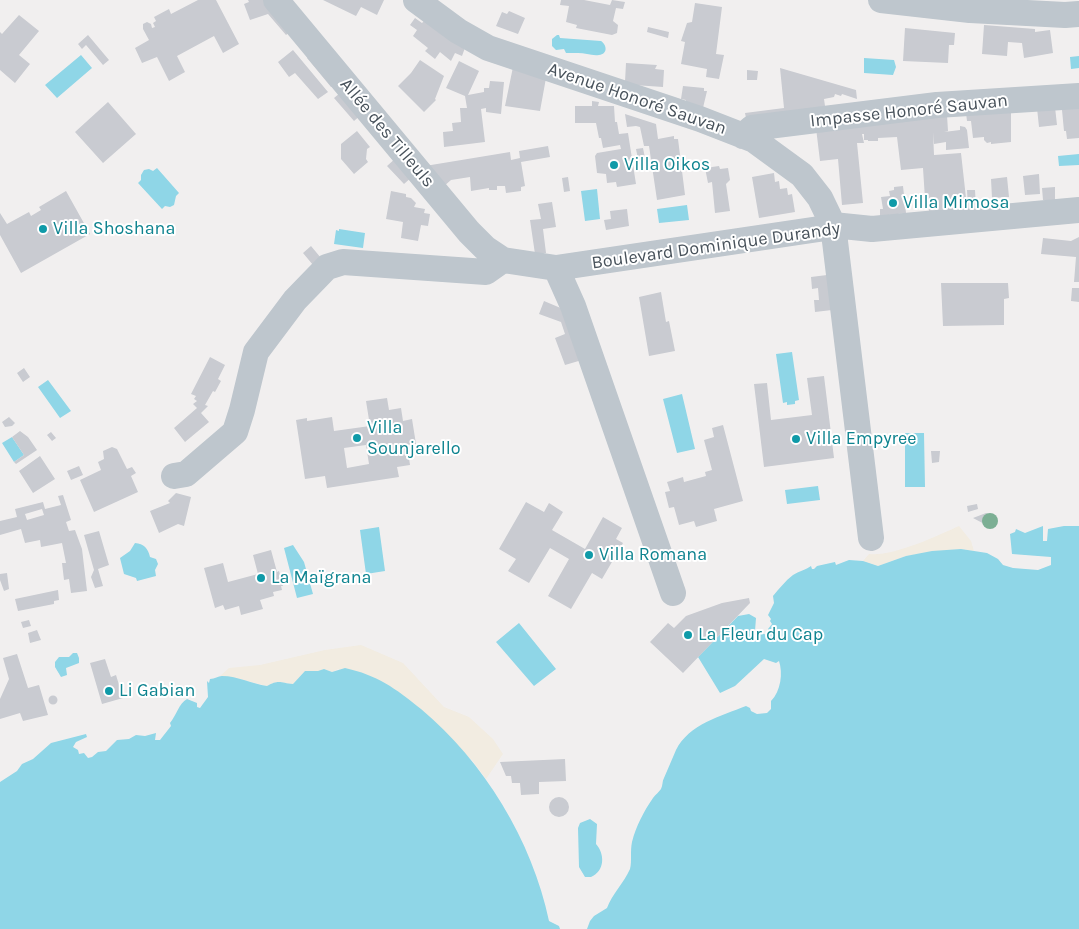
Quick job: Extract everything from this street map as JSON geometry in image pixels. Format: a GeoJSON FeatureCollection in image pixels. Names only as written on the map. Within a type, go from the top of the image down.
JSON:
{"type":"FeatureCollection","features":[{"type":"Feature","properties":{"kind":"street","name":"Allée des Tilleuls"},"geometry":{"type":"LineString","coordinates":[[276,0],[469,232],[485,248],[503,260]]}},
{"type":"Feature","properties":{"kind":"street","name":"Avenue Honoré Sauvan"},"geometry":{"type":"LineString","coordinates":[[416,0],[458,31],[488,48],[700,119],[760,144],[802,175],[820,198],[834,225]]}},
{"type":"Feature","properties":{"kind":"street"},"geometry":{"type":"LineString","coordinates":[[881,0],[970,10],[1065,15],[1079,14]]}},
{"type":"Feature","properties":{"kind":"street","name":"Impasse Honoré Sauvan"},"geometry":{"type":"LineString","coordinates":[[743,136],[752,128],[937,105],[1079,96]]}},
{"type":"Feature","properties":{"kind":"street","name":"Boulevard Dominique Durandy"},"geometry":{"type":"LineString","coordinates":[[503,260],[556,268],[819,229],[834,225],[872,229],[1079,210]]}},
{"type":"Feature","properties":{"kind":"street"},"geometry":{"type":"LineString","coordinates":[[834,225],[870,538]]}},
{"type":"Feature","properties":{"kind":"street"},"geometry":{"type":"LineString","coordinates":[[174,476],[186,474],[234,432],[242,410],[256,352],[295,300],[327,267],[343,262],[486,272],[503,260]]}},
{"type":"Feature","properties":{"kind":"street"},"geometry":{"type":"LineString","coordinates":[[556,268],[574,306],[673,593]]}},
{"type":"Feature","properties":{"kind":"sand"},"geometry":{"type":"Polygon","coordinates":[[[959,526],[971,541],[974,551],[961,549],[906,556],[878,566],[863,561],[869,554],[902,549],[959,526]]]}},
{"type":"Feature","properties":{"kind":"sand"},"geometry":{"type":"Polygon","coordinates":[[[361,645],[403,663],[444,707],[469,717],[493,739],[503,754],[486,779],[472,760],[338,669],[332,672],[324,669],[305,671],[293,684],[278,682],[267,686],[220,676],[229,668],[260,665],[325,650],[361,645]]]}},
{"type":"Feature","properties":{"kind":"water"},"geometry":{"type":"Polygon","coordinates":[[[557,35],[560,38],[601,41],[606,49],[604,53],[596,55],[566,53],[564,49],[556,50],[552,46],[552,39],[557,35]]]}},
{"type":"Feature","properties":{"kind":"water"},"geometry":{"type":"Polygon","coordinates":[[[81,55],[92,68],[57,98],[45,85],[81,55]]]}},
{"type":"Feature","properties":{"kind":"water"},"geometry":{"type":"Polygon","coordinates":[[[1079,56],[1079,68],[1071,69],[1070,57],[1079,56]]]}},
{"type":"Feature","properties":{"kind":"water"},"geometry":{"type":"Polygon","coordinates":[[[864,58],[894,60],[896,67],[893,75],[864,73],[864,58]]]}},
{"type":"Feature","properties":{"kind":"water"},"geometry":{"type":"Polygon","coordinates":[[[1079,154],[1079,165],[1059,166],[1058,156],[1079,154]]]}},
{"type":"Feature","properties":{"kind":"water"},"geometry":{"type":"Polygon","coordinates":[[[157,168],[179,193],[176,196],[174,205],[170,207],[165,206],[162,209],[138,183],[144,170],[149,169],[153,171],[157,168]]]}},
{"type":"Feature","properties":{"kind":"water"},"geometry":{"type":"Polygon","coordinates":[[[597,189],[600,219],[585,221],[581,191],[597,189]]]}},
{"type":"Feature","properties":{"kind":"water"},"geometry":{"type":"Polygon","coordinates":[[[687,205],[689,220],[659,223],[657,209],[687,205]]]}},
{"type":"Feature","properties":{"kind":"water"},"geometry":{"type":"Polygon","coordinates":[[[339,229],[365,233],[363,248],[334,244],[336,230],[339,231],[339,229]]]}},
{"type":"Feature","properties":{"kind":"water"},"geometry":{"type":"Polygon","coordinates":[[[792,352],[799,400],[795,401],[795,404],[787,405],[787,402],[783,403],[776,354],[792,352]]]}},
{"type":"Feature","properties":{"kind":"water"},"geometry":{"type":"Polygon","coordinates":[[[48,380],[71,411],[60,418],[38,387],[48,380]]]}},
{"type":"Feature","properties":{"kind":"water"},"geometry":{"type":"Polygon","coordinates":[[[682,394],[695,449],[677,453],[663,399],[682,394]]]}},
{"type":"Feature","properties":{"kind":"water"},"geometry":{"type":"Polygon","coordinates":[[[905,433],[924,433],[925,487],[905,487],[905,433]]]}},
{"type":"Feature","properties":{"kind":"water"},"geometry":{"type":"Polygon","coordinates":[[[12,437],[24,455],[14,462],[2,443],[12,437]]]}},
{"type":"Feature","properties":{"kind":"water"},"geometry":{"type":"Polygon","coordinates":[[[818,486],[820,500],[787,504],[785,490],[818,486]]]}},
{"type":"Feature","properties":{"kind":"water"},"geometry":{"type":"Polygon","coordinates":[[[1043,526],[1043,541],[1047,541],[1048,529],[1079,526],[1079,929],[587,929],[594,916],[607,908],[630,869],[632,842],[638,824],[643,813],[661,789],[663,779],[674,753],[682,741],[697,727],[706,722],[746,706],[757,714],[767,713],[771,709],[771,701],[777,692],[780,682],[781,671],[779,661],[776,663],[764,659],[735,686],[720,693],[698,657],[738,616],[749,614],[756,618],[755,631],[769,634],[768,629],[772,624],[768,615],[774,603],[773,596],[782,585],[793,575],[811,566],[814,569],[817,566],[835,562],[836,565],[849,560],[863,561],[878,566],[906,556],[932,551],[961,549],[987,553],[998,559],[1003,565],[1013,568],[1038,570],[1051,565],[1051,557],[1012,554],[1010,534],[1015,532],[1016,529],[1025,533],[1043,526]]]}},
{"type":"Feature","properties":{"kind":"water"},"geometry":{"type":"Polygon","coordinates":[[[379,527],[385,571],[366,574],[360,530],[379,527]]]}},
{"type":"Feature","properties":{"kind":"water"},"geometry":{"type":"Polygon","coordinates":[[[135,543],[143,545],[150,557],[156,559],[158,564],[155,570],[156,576],[137,581],[136,578],[124,574],[120,558],[130,551],[135,543]]]}},
{"type":"Feature","properties":{"kind":"water"},"geometry":{"type":"Polygon","coordinates":[[[293,545],[304,562],[313,594],[297,598],[284,548],[293,545]]]}},
{"type":"Feature","properties":{"kind":"water"},"geometry":{"type":"Polygon","coordinates":[[[519,623],[556,669],[534,686],[496,642],[519,623]]]}},
{"type":"Feature","properties":{"kind":"water"},"geometry":{"type":"Polygon","coordinates":[[[73,653],[77,653],[79,663],[66,668],[67,675],[61,677],[55,667],[55,662],[59,657],[69,657],[73,653]]]}},
{"type":"Feature","properties":{"kind":"water"},"geometry":{"type":"Polygon","coordinates":[[[345,668],[367,674],[403,695],[444,730],[465,753],[485,778],[518,832],[531,861],[549,921],[559,926],[560,929],[0,929],[0,782],[17,771],[22,764],[33,759],[51,743],[86,734],[87,737],[76,742],[73,747],[78,750],[79,754],[84,753],[88,758],[98,752],[106,751],[117,740],[129,739],[136,735],[145,736],[156,733],[155,740],[160,740],[171,726],[170,723],[184,701],[187,699],[197,703],[197,707],[200,708],[208,697],[207,681],[209,683],[210,679],[228,676],[267,686],[277,682],[293,684],[305,671],[324,669],[332,672],[345,668]]]}},
{"type":"Feature","properties":{"kind":"water"},"geometry":{"type":"Polygon","coordinates":[[[590,819],[597,824],[596,844],[601,853],[602,862],[596,874],[591,877],[585,877],[579,867],[578,828],[580,823],[590,819]]]}},
{"type":"Feature","properties":{"kind":"building"},"geometry":{"type":"Polygon","coordinates":[[[198,0],[216,0],[239,44],[223,53],[214,36],[177,56],[185,72],[169,81],[157,57],[142,63],[135,48],[149,40],[143,29],[143,24],[147,22],[151,24],[152,28],[155,27],[153,23],[156,21],[154,17],[169,9],[171,14],[198,0]]]}},
{"type":"Feature","properties":{"kind":"building"},"geometry":{"type":"Polygon","coordinates":[[[248,0],[268,0],[292,30],[286,35],[268,14],[250,20],[244,4],[249,2],[248,0]]]}},
{"type":"Feature","properties":{"kind":"building"},"geometry":{"type":"Polygon","coordinates":[[[323,0],[384,0],[377,15],[361,7],[356,16],[323,0]]]}},
{"type":"Feature","properties":{"kind":"building"},"geometry":{"type":"Polygon","coordinates":[[[561,0],[584,0],[610,5],[612,0],[625,2],[623,9],[616,8],[613,21],[618,25],[617,33],[612,35],[576,28],[577,25],[566,22],[569,6],[560,5],[561,0]]]}},
{"type":"Feature","properties":{"kind":"building"},"geometry":{"type":"Polygon","coordinates":[[[695,3],[722,7],[716,54],[724,55],[719,79],[706,77],[707,69],[681,64],[685,42],[681,41],[687,23],[692,22],[695,3]]]}},
{"type":"Feature","properties":{"kind":"building"},"geometry":{"type":"Polygon","coordinates":[[[509,11],[525,18],[518,34],[496,26],[502,12],[507,14],[509,11]]]}},
{"type":"Feature","properties":{"kind":"building"},"geometry":{"type":"Polygon","coordinates":[[[19,15],[39,31],[19,55],[30,64],[15,83],[0,70],[0,32],[2,34],[19,15]]]}},
{"type":"Feature","properties":{"kind":"building"},"geometry":{"type":"Polygon","coordinates":[[[415,18],[422,23],[426,19],[466,45],[462,56],[455,53],[451,61],[440,52],[435,59],[425,51],[428,48],[413,36],[417,30],[410,25],[415,18]]]}},
{"type":"Feature","properties":{"kind":"building"},"geometry":{"type":"Polygon","coordinates":[[[984,25],[1035,29],[1035,32],[1050,30],[1053,53],[1024,58],[1022,43],[1008,42],[1007,56],[982,54],[984,25]]]}},
{"type":"Feature","properties":{"kind":"building"},"geometry":{"type":"Polygon","coordinates":[[[648,27],[669,32],[668,38],[647,32],[648,27]]]}},
{"type":"Feature","properties":{"kind":"building"},"geometry":{"type":"Polygon","coordinates":[[[905,28],[955,33],[954,45],[949,45],[948,63],[903,61],[905,28]]]}},
{"type":"Feature","properties":{"kind":"building"},"geometry":{"type":"Polygon","coordinates":[[[88,35],[109,60],[103,65],[86,45],[82,49],[78,44],[88,35]]]}},
{"type":"Feature","properties":{"kind":"building"},"geometry":{"type":"Polygon","coordinates":[[[293,50],[328,92],[318,99],[295,73],[289,77],[278,62],[293,50]]]}},
{"type":"Feature","properties":{"kind":"building"},"geometry":{"type":"Polygon","coordinates":[[[312,54],[362,114],[354,121],[334,98],[340,93],[334,85],[331,87],[307,58],[312,54]]]}},
{"type":"Feature","properties":{"kind":"building"},"geometry":{"type":"Polygon","coordinates":[[[420,60],[444,76],[436,100],[424,112],[398,86],[411,73],[420,60]]]}},
{"type":"Feature","properties":{"kind":"building"},"geometry":{"type":"Polygon","coordinates":[[[459,61],[479,71],[468,95],[484,92],[484,88],[489,88],[490,81],[504,82],[501,114],[486,112],[486,108],[481,109],[485,142],[444,147],[443,132],[453,131],[452,123],[461,122],[460,108],[467,108],[465,96],[446,88],[459,61]]]}},
{"type":"Feature","properties":{"kind":"building"},"geometry":{"type":"Polygon","coordinates":[[[626,63],[657,65],[655,69],[664,70],[663,87],[634,85],[625,82],[626,63]]]}},
{"type":"Feature","properties":{"kind":"building"},"geometry":{"type":"Polygon","coordinates":[[[513,67],[546,78],[540,111],[505,106],[513,67]]]}},
{"type":"Feature","properties":{"kind":"building"},"geometry":{"type":"Polygon","coordinates":[[[780,68],[856,90],[857,99],[842,94],[841,96],[835,94],[834,97],[824,99],[825,106],[747,123],[745,113],[784,108],[780,68]]]}},
{"type":"Feature","properties":{"kind":"building"},"geometry":{"type":"Polygon","coordinates":[[[747,70],[758,71],[757,80],[747,80],[747,70]]]}},
{"type":"Feature","properties":{"kind":"building"},"geometry":{"type":"Polygon","coordinates":[[[683,86],[704,88],[704,91],[707,91],[702,112],[684,108],[686,100],[681,99],[683,86]]]}},
{"type":"Feature","properties":{"kind":"building"},"geometry":{"type":"Polygon","coordinates":[[[592,101],[599,102],[598,106],[614,106],[615,122],[617,122],[619,134],[628,133],[636,184],[617,187],[616,182],[607,183],[606,174],[597,173],[595,156],[597,153],[621,149],[620,145],[603,148],[596,123],[575,123],[575,106],[592,106],[592,101]]]}},
{"type":"Feature","properties":{"kind":"building"},"geometry":{"type":"Polygon","coordinates":[[[108,102],[136,134],[103,163],[75,132],[108,102]]]}},
{"type":"Feature","properties":{"kind":"building"},"geometry":{"type":"Polygon","coordinates":[[[1079,102],[1079,138],[1067,139],[1066,131],[1064,131],[1062,110],[1079,102]]]}},
{"type":"Feature","properties":{"kind":"building"},"geometry":{"type":"Polygon","coordinates":[[[1055,107],[1057,125],[1039,127],[1037,108],[1055,107]]]}},
{"type":"Feature","properties":{"kind":"building"},"geometry":{"type":"Polygon","coordinates":[[[1011,108],[1011,142],[991,144],[991,142],[987,143],[984,140],[984,137],[973,138],[971,121],[967,121],[966,113],[1011,108]]]}},
{"type":"Feature","properties":{"kind":"building"},"geometry":{"type":"Polygon","coordinates":[[[625,114],[656,124],[658,139],[674,136],[674,139],[678,139],[685,195],[657,200],[649,146],[644,146],[640,127],[627,127],[625,114]]]}},
{"type":"Feature","properties":{"kind":"building"},"geometry":{"type":"Polygon","coordinates":[[[947,115],[948,131],[944,132],[960,130],[960,126],[965,127],[969,148],[946,150],[946,142],[934,144],[933,132],[934,155],[961,153],[967,207],[929,211],[928,199],[925,199],[923,168],[901,170],[897,137],[878,138],[878,141],[868,141],[864,140],[864,134],[862,134],[864,143],[857,143],[863,203],[842,205],[838,159],[820,161],[816,128],[947,115]]]}},
{"type":"Feature","properties":{"kind":"building"},"geometry":{"type":"Polygon","coordinates":[[[357,131],[370,147],[367,149],[366,159],[368,162],[354,174],[341,159],[341,144],[357,131]]]}},
{"type":"Feature","properties":{"kind":"building"},"geometry":{"type":"Polygon","coordinates":[[[548,146],[550,157],[521,162],[525,186],[521,187],[521,191],[506,193],[505,186],[497,186],[497,190],[489,190],[489,188],[471,191],[470,177],[451,180],[443,187],[425,166],[510,152],[511,160],[520,158],[519,151],[548,146]]]}},
{"type":"Feature","properties":{"kind":"building"},"geometry":{"type":"Polygon","coordinates":[[[643,148],[646,163],[639,164],[636,149],[643,148]]]}},
{"type":"Feature","properties":{"kind":"building"},"geometry":{"type":"Polygon","coordinates":[[[397,157],[413,176],[404,184],[387,166],[397,157]]]}},
{"type":"Feature","properties":{"kind":"building"},"geometry":{"type":"Polygon","coordinates":[[[719,166],[720,169],[728,168],[730,180],[726,184],[730,211],[715,213],[712,182],[708,183],[705,168],[719,166]]]}},
{"type":"Feature","properties":{"kind":"building"},"geometry":{"type":"Polygon","coordinates":[[[774,173],[775,182],[779,181],[780,189],[787,188],[788,195],[792,194],[795,212],[759,218],[752,177],[774,173]]]}},
{"type":"Feature","properties":{"kind":"building"},"geometry":{"type":"Polygon","coordinates":[[[1039,174],[1040,194],[1025,195],[1023,176],[1039,174]]]}},
{"type":"Feature","properties":{"kind":"building"},"geometry":{"type":"Polygon","coordinates":[[[568,177],[570,191],[564,192],[562,178],[568,177]]]}},
{"type":"Feature","properties":{"kind":"building"},"geometry":{"type":"Polygon","coordinates":[[[1007,177],[1009,197],[992,198],[991,179],[1007,177]]]}},
{"type":"Feature","properties":{"kind":"building","name":"Villa Mimosa"},"geometry":{"type":"Polygon","coordinates":[[[903,186],[906,213],[880,216],[880,209],[883,209],[881,197],[890,196],[889,191],[894,190],[894,187],[903,186]]]}},
{"type":"Feature","properties":{"kind":"building"},"geometry":{"type":"Polygon","coordinates":[[[1055,187],[1055,200],[1043,200],[1042,188],[1055,187]]]}},
{"type":"Feature","properties":{"kind":"building"},"geometry":{"type":"Polygon","coordinates":[[[967,190],[975,190],[976,207],[968,207],[967,190]]]}},
{"type":"Feature","properties":{"kind":"building","name":"Villa Shoshana"},"geometry":{"type":"Polygon","coordinates":[[[66,191],[90,234],[21,273],[0,235],[0,213],[7,224],[29,212],[31,216],[41,210],[39,207],[66,191]]]}},
{"type":"Feature","properties":{"kind":"building"},"geometry":{"type":"Polygon","coordinates":[[[391,191],[406,194],[406,197],[411,198],[416,203],[414,207],[425,209],[424,213],[430,214],[428,226],[421,225],[418,241],[401,238],[403,222],[386,219],[391,191]]]}},
{"type":"Feature","properties":{"kind":"building"},"geometry":{"type":"Polygon","coordinates":[[[552,202],[556,227],[543,229],[546,253],[535,254],[530,220],[541,219],[538,204],[552,202]]]}},
{"type":"Feature","properties":{"kind":"building"},"geometry":{"type":"Polygon","coordinates":[[[627,209],[629,226],[606,230],[604,220],[611,219],[610,211],[627,209]]]}},
{"type":"Feature","properties":{"kind":"building"},"geometry":{"type":"Polygon","coordinates":[[[1079,237],[1079,282],[1074,282],[1076,257],[1041,254],[1043,238],[1071,241],[1079,237]]]}},
{"type":"Feature","properties":{"kind":"building"},"geometry":{"type":"Polygon","coordinates":[[[311,246],[321,258],[313,265],[303,253],[311,246]]]}},
{"type":"Feature","properties":{"kind":"building"},"geometry":{"type":"Polygon","coordinates":[[[827,275],[832,310],[815,312],[814,300],[819,300],[818,288],[812,289],[811,277],[827,275]]]}},
{"type":"Feature","properties":{"kind":"building"},"geometry":{"type":"Polygon","coordinates":[[[941,283],[1008,283],[1009,298],[1004,299],[1004,325],[943,326],[941,283]]]}},
{"type":"Feature","properties":{"kind":"building"},"geometry":{"type":"Polygon","coordinates":[[[1072,288],[1079,288],[1079,302],[1071,301],[1072,288]]]}},
{"type":"Feature","properties":{"kind":"building"},"geometry":{"type":"Polygon","coordinates":[[[661,292],[666,322],[669,321],[675,351],[649,356],[639,297],[661,292]]]}},
{"type":"Feature","properties":{"kind":"building"},"geometry":{"type":"Polygon","coordinates":[[[544,301],[563,309],[582,360],[565,365],[555,338],[565,334],[561,322],[539,314],[544,301]]]}},
{"type":"Feature","properties":{"kind":"building"},"geometry":{"type":"Polygon","coordinates":[[[210,357],[225,365],[218,379],[221,381],[205,405],[208,406],[201,413],[209,422],[185,442],[174,428],[197,408],[193,404],[197,401],[194,399],[196,396],[191,394],[210,357]]]}},
{"type":"Feature","properties":{"kind":"building"},"geometry":{"type":"Polygon","coordinates":[[[24,368],[30,377],[23,382],[17,373],[24,368]]]}},
{"type":"Feature","properties":{"kind":"building","name":"Villa Empyree"},"geometry":{"type":"Polygon","coordinates":[[[824,376],[834,458],[764,467],[754,384],[767,383],[771,420],[812,415],[807,378],[824,376]]]}},
{"type":"Feature","properties":{"kind":"building","name":"Villa Sounjarello"},"geometry":{"type":"Polygon","coordinates":[[[387,398],[389,410],[401,408],[403,421],[412,419],[416,444],[407,445],[410,465],[397,467],[399,477],[327,488],[325,476],[305,479],[296,420],[307,418],[307,421],[332,417],[334,431],[370,426],[366,401],[387,398]],[[366,445],[344,448],[347,468],[369,464],[366,445]]]}},
{"type":"Feature","properties":{"kind":"building"},"geometry":{"type":"Polygon","coordinates":[[[9,417],[15,423],[12,426],[5,427],[2,422],[9,417]]]}},
{"type":"Feature","properties":{"kind":"building"},"geometry":{"type":"Polygon","coordinates":[[[723,425],[743,501],[714,509],[717,521],[696,527],[694,521],[679,525],[674,507],[669,508],[665,492],[670,491],[667,482],[683,477],[684,482],[706,476],[705,472],[712,470],[704,440],[714,437],[712,428],[723,425]]]}},
{"type":"Feature","properties":{"kind":"building"},"geometry":{"type":"Polygon","coordinates":[[[20,431],[28,437],[37,450],[16,464],[14,462],[24,455],[12,437],[20,431]]]}},
{"type":"Feature","properties":{"kind":"building"},"geometry":{"type":"Polygon","coordinates":[[[51,432],[56,438],[52,441],[47,435],[51,432]]]}},
{"type":"Feature","properties":{"kind":"building"},"geometry":{"type":"Polygon","coordinates":[[[112,447],[117,449],[127,469],[132,467],[136,473],[131,476],[138,492],[94,512],[80,480],[101,470],[98,462],[104,459],[103,451],[112,447]]]}},
{"type":"Feature","properties":{"kind":"building"},"geometry":{"type":"Polygon","coordinates":[[[931,451],[940,451],[939,462],[932,463],[931,451]]]}},
{"type":"Feature","properties":{"kind":"building"},"geometry":{"type":"Polygon","coordinates":[[[40,456],[55,479],[33,493],[19,471],[40,456]]]}},
{"type":"Feature","properties":{"kind":"building"},"geometry":{"type":"Polygon","coordinates":[[[79,466],[83,475],[71,480],[67,471],[79,466]]]}},
{"type":"Feature","properties":{"kind":"building"},"geometry":{"type":"Polygon","coordinates":[[[176,493],[191,497],[184,526],[178,524],[159,533],[150,511],[170,503],[168,501],[176,493]]]}},
{"type":"Feature","properties":{"kind":"building"},"geometry":{"type":"Polygon","coordinates":[[[63,495],[71,520],[66,522],[69,531],[75,530],[82,549],[87,591],[71,593],[69,579],[64,580],[62,563],[66,563],[62,543],[41,547],[40,540],[25,543],[21,529],[0,535],[0,521],[17,517],[15,509],[43,502],[45,509],[61,505],[58,496],[63,495]],[[42,509],[25,514],[27,520],[44,515],[42,509]]]}},
{"type":"Feature","properties":{"kind":"building","name":"Villa Romana"},"geometry":{"type":"Polygon","coordinates":[[[526,502],[544,512],[549,503],[563,512],[552,530],[585,549],[603,517],[622,528],[616,539],[623,543],[602,579],[592,573],[571,609],[548,596],[569,559],[550,548],[529,583],[508,571],[516,559],[499,549],[526,502]]]}},
{"type":"Feature","properties":{"kind":"building"},"geometry":{"type":"Polygon","coordinates":[[[977,504],[978,509],[968,512],[967,506],[977,504]]]}},
{"type":"Feature","properties":{"kind":"building"},"geometry":{"type":"Polygon","coordinates":[[[986,513],[997,519],[992,528],[973,518],[986,513]]]}},
{"type":"Feature","properties":{"kind":"building"},"geometry":{"type":"Polygon","coordinates":[[[99,531],[109,565],[98,569],[103,586],[95,588],[91,577],[94,570],[84,535],[99,531]]]}},
{"type":"Feature","properties":{"kind":"building","name":"La Maïgrana"},"geometry":{"type":"Polygon","coordinates":[[[271,550],[277,572],[279,571],[283,586],[281,586],[282,590],[273,592],[274,596],[260,600],[263,609],[241,615],[239,606],[225,610],[223,605],[215,608],[204,568],[223,563],[228,582],[258,574],[253,555],[271,550]]]}},
{"type":"Feature","properties":{"kind":"building"},"geometry":{"type":"Polygon","coordinates":[[[7,573],[9,589],[4,591],[0,574],[7,573]]]}},
{"type":"Feature","properties":{"kind":"building"},"geometry":{"type":"Polygon","coordinates":[[[58,590],[59,600],[54,601],[54,604],[18,611],[15,599],[58,590]]]}},
{"type":"Feature","properties":{"kind":"building","name":"La Fleur du Cap"},"geometry":{"type":"Polygon","coordinates":[[[749,598],[750,603],[683,673],[650,642],[668,623],[674,628],[686,616],[722,603],[749,598]]]}},
{"type":"Feature","properties":{"kind":"building"},"geometry":{"type":"Polygon","coordinates":[[[29,620],[31,626],[23,628],[21,622],[29,620]]]}},
{"type":"Feature","properties":{"kind":"building"},"geometry":{"type":"Polygon","coordinates":[[[37,630],[41,640],[30,643],[28,633],[37,630]]]}},
{"type":"Feature","properties":{"kind":"building"},"geometry":{"type":"Polygon","coordinates":[[[17,654],[28,688],[39,685],[48,715],[23,721],[20,713],[0,719],[0,699],[9,679],[3,658],[17,654]]]}},
{"type":"Feature","properties":{"kind":"building","name":"Li Gabian"},"geometry":{"type":"Polygon","coordinates":[[[105,659],[111,677],[116,675],[123,698],[102,704],[90,663],[105,659]]]}},
{"type":"Feature","properties":{"kind":"building"},"geometry":{"type":"Polygon","coordinates":[[[53,696],[57,700],[53,704],[49,700],[53,696]]]}},
{"type":"Feature","properties":{"kind":"building"},"geometry":{"type":"Polygon","coordinates":[[[565,759],[566,781],[539,782],[539,794],[521,795],[520,783],[512,783],[511,776],[506,776],[500,762],[565,759]]]}},
{"type":"Feature","properties":{"kind":"building"},"geometry":{"type":"Polygon","coordinates":[[[559,797],[566,800],[569,807],[566,814],[559,817],[552,814],[549,807],[552,800],[559,797]]]}},
{"type":"Feature","properties":{"kind":"place","name":"Villa Oikos"},"geometry":{"type":"Point","coordinates":[614,165]}},
{"type":"Feature","properties":{"kind":"place","name":"Villa Mimosa"},"geometry":{"type":"Point","coordinates":[893,203]}},
{"type":"Feature","properties":{"kind":"place","name":"Villa Shoshana"},"geometry":{"type":"Point","coordinates":[43,229]}},
{"type":"Feature","properties":{"kind":"place","name":"Villa Sounjarello"},"geometry":{"type":"Point","coordinates":[357,438]}},
{"type":"Feature","properties":{"kind":"place","name":"Villa Empyree"},"geometry":{"type":"Point","coordinates":[796,439]}},
{"type":"Feature","properties":{"kind":"place","name":"Villa Romana"},"geometry":{"type":"Point","coordinates":[589,555]}},
{"type":"Feature","properties":{"kind":"place","name":"La Maïgrana"},"geometry":{"type":"Point","coordinates":[261,578]}},
{"type":"Feature","properties":{"kind":"place","name":"La Fleur du Cap"},"geometry":{"type":"Point","coordinates":[688,635]}},
{"type":"Feature","properties":{"kind":"place","name":"Li Gabian"},"geometry":{"type":"Point","coordinates":[109,691]}}]}
